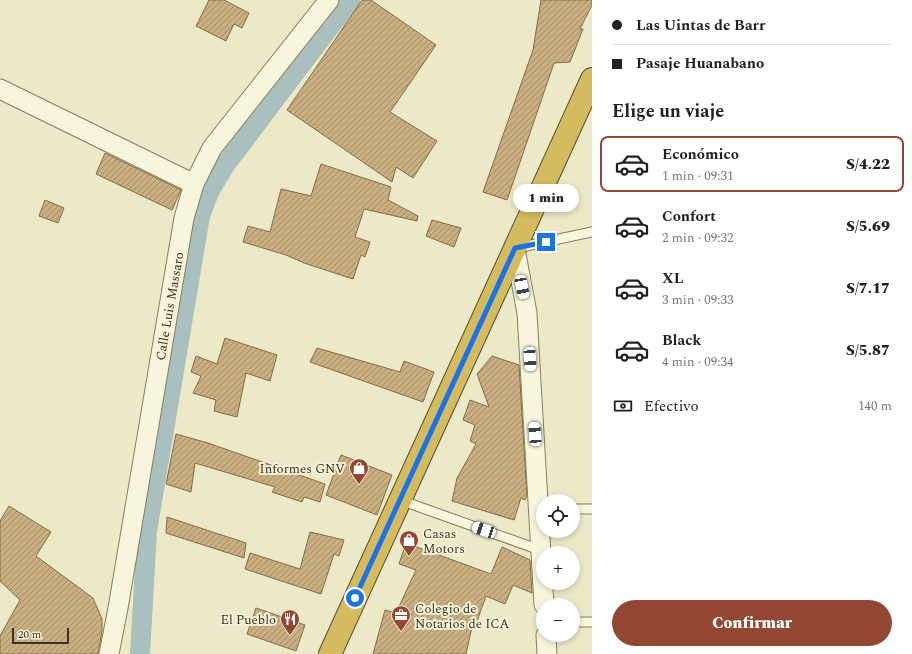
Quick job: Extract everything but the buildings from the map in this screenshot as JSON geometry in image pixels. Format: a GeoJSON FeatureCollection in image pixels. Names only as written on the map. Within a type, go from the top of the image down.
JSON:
{"type":"FeatureCollection","features":[{"type":"Feature","properties":{"kind":"highway"},"geometry":{"type":"LineString","coordinates":[[330,654],[592,79]]}},
{"type":"Feature","properties":{"kind":"street","name":"Calle Luis Massaro"},"geometry":{"type":"LineString","coordinates":[[109,654],[184,218],[194,184],[212,148],[329,0]]}},
{"type":"Feature","properties":{"kind":"street"},"geometry":{"type":"LineString","coordinates":[[0,89],[194,184]]}},
{"type":"Feature","properties":{"kind":"street"},"geometry":{"type":"LineString","coordinates":[[515,248],[527,313],[540,494]]}},
{"type":"Feature","properties":{"kind":"street"},"geometry":{"type":"LineString","coordinates":[[546,642],[547,654]]}},
{"type":"Feature","properties":{"kind":"lane"},"geometry":{"type":"LineString","coordinates":[[515,248],[592,232]]}},
{"type":"Feature","properties":{"kind":"lane"},"geometry":{"type":"LineString","coordinates":[[400,500],[536,549]]}},
{"type":"Feature","properties":{"kind":"lane"},"geometry":{"type":"LineString","coordinates":[[580,509],[592,509]]}},
{"type":"Feature","properties":{"kind":"lane"},"geometry":{"type":"LineString","coordinates":[[580,622],[592,622]]}},
{"type":"Feature","properties":{"kind":"waterway"},"geometry":{"type":"LineString","coordinates":[[140,654],[147,531],[200,216],[210,190],[225,165],[350,0]]}},
{"type":"Feature","properties":{"kind":"place","name":"Informes GNV"},"geometry":{"type":"Point","coordinates":[359,485]}},
{"type":"Feature","properties":{"kind":"place","name":"Casas Motors"},"geometry":{"type":"Point","coordinates":[409,557]}},
{"type":"Feature","properties":{"kind":"place","name":"Colegio de Notarios de ICA"},"geometry":{"type":"Point","coordinates":[401,632]}},
{"type":"Feature","properties":{"kind":"place","name":"El Pueblo"},"geometry":{"type":"Point","coordinates":[290,636]}},
{"type":"Feature","properties":{"kind":"route"},"geometry":{"type":"LineString","coordinates":[[355,598],[515,248],[546,242]]}}]}
